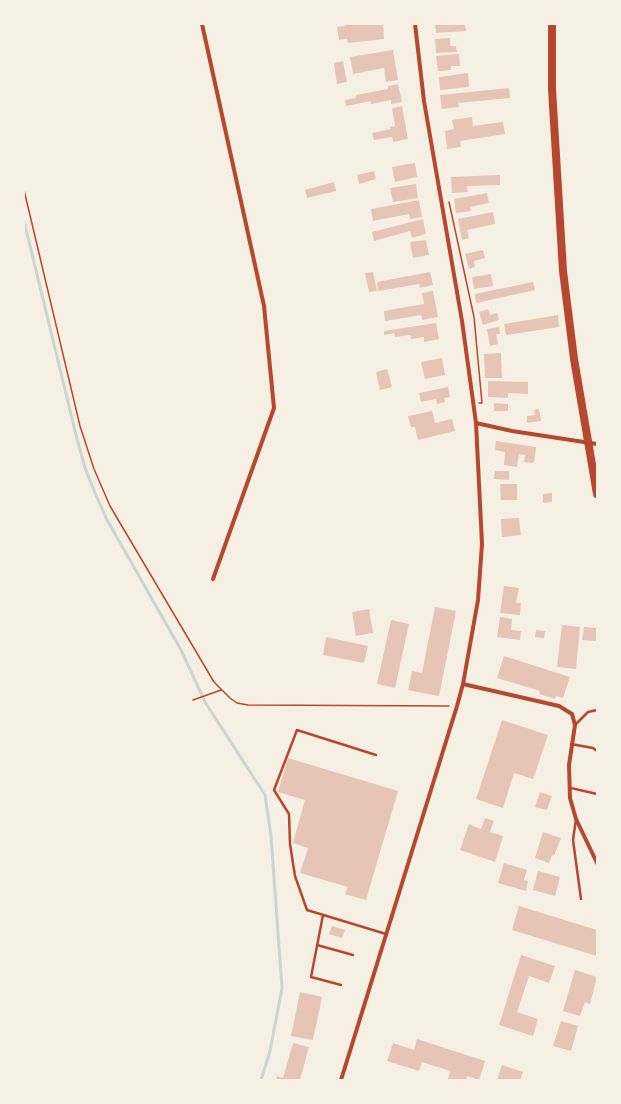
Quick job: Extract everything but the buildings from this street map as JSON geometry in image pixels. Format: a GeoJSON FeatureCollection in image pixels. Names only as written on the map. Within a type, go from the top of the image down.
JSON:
{"type":"FeatureCollection","features":[{"type":"Feature","properties":{"kind":"main road"},"geometry":{"type":"LineString","coordinates":[[552,24],[552,96],[563,271],[587,442],[597,494]]}},
{"type":"Feature","properties":{"kind":"street"},"geometry":{"type":"LineString","coordinates":[[202,24],[264,306],[274,408],[213,579]]}},
{"type":"Feature","properties":{"kind":"street"},"geometry":{"type":"LineString","coordinates":[[341,1080],[463,684],[478,600],[482,544],[476,424],[462,321],[424,101],[415,24]]}},
{"type":"Feature","properties":{"kind":"street"},"geometry":{"type":"LineString","coordinates":[[476,424],[512,432],[597,444]]}},
{"type":"Feature","properties":{"kind":"street"},"geometry":{"type":"LineString","coordinates":[[463,684],[559,706],[572,714],[575,725],[569,765],[570,798],[576,818],[597,863]]}},
{"type":"Feature","properties":{"kind":"lane"},"geometry":{"type":"LineString","coordinates":[[575,725],[588,712],[597,710]]}},
{"type":"Feature","properties":{"kind":"lane"},"geometry":{"type":"LineString","coordinates":[[376,755],[297,730],[274,790],[289,814],[290,844],[294,870],[306,910],[386,934]]}},
{"type":"Feature","properties":{"kind":"lane"},"geometry":{"type":"LineString","coordinates":[[571,744],[593,748],[597,751]]}},
{"type":"Feature","properties":{"kind":"lane"},"geometry":{"type":"LineString","coordinates":[[570,788],[597,794]]}},
{"type":"Feature","properties":{"kind":"lane"},"geometry":{"type":"LineString","coordinates":[[576,818],[573,848],[580,899]]}},
{"type":"Feature","properties":{"kind":"lane"},"geometry":{"type":"LineString","coordinates":[[592,853],[597,854]]}},
{"type":"Feature","properties":{"kind":"lane"},"geometry":{"type":"LineString","coordinates":[[323,915],[311,978],[341,985]]}},
{"type":"Feature","properties":{"kind":"lane"},"geometry":{"type":"LineString","coordinates":[[317,944],[353,955]]}},
{"type":"Feature","properties":{"kind":"path"},"geometry":{"type":"LineString","coordinates":[[24,190],[80,426],[94,469],[110,506],[203,665],[221,690],[237,703],[248,705],[457,706]]}},
{"type":"Feature","properties":{"kind":"path"},"geometry":{"type":"LineString","coordinates":[[449,199],[466,278],[477,344],[482,403],[473,404]]}},
{"type":"Feature","properties":{"kind":"path"},"geometry":{"type":"LineString","coordinates":[[193,700],[221,690]]}},
{"type":"Feature","properties":{"kind":"waterway"},"geometry":{"type":"LineString","coordinates":[[24,221],[77,439],[85,468],[95,493],[106,518],[181,650],[205,702],[265,795],[271,836],[282,988],[270,1051],[261,1080]]}}]}
